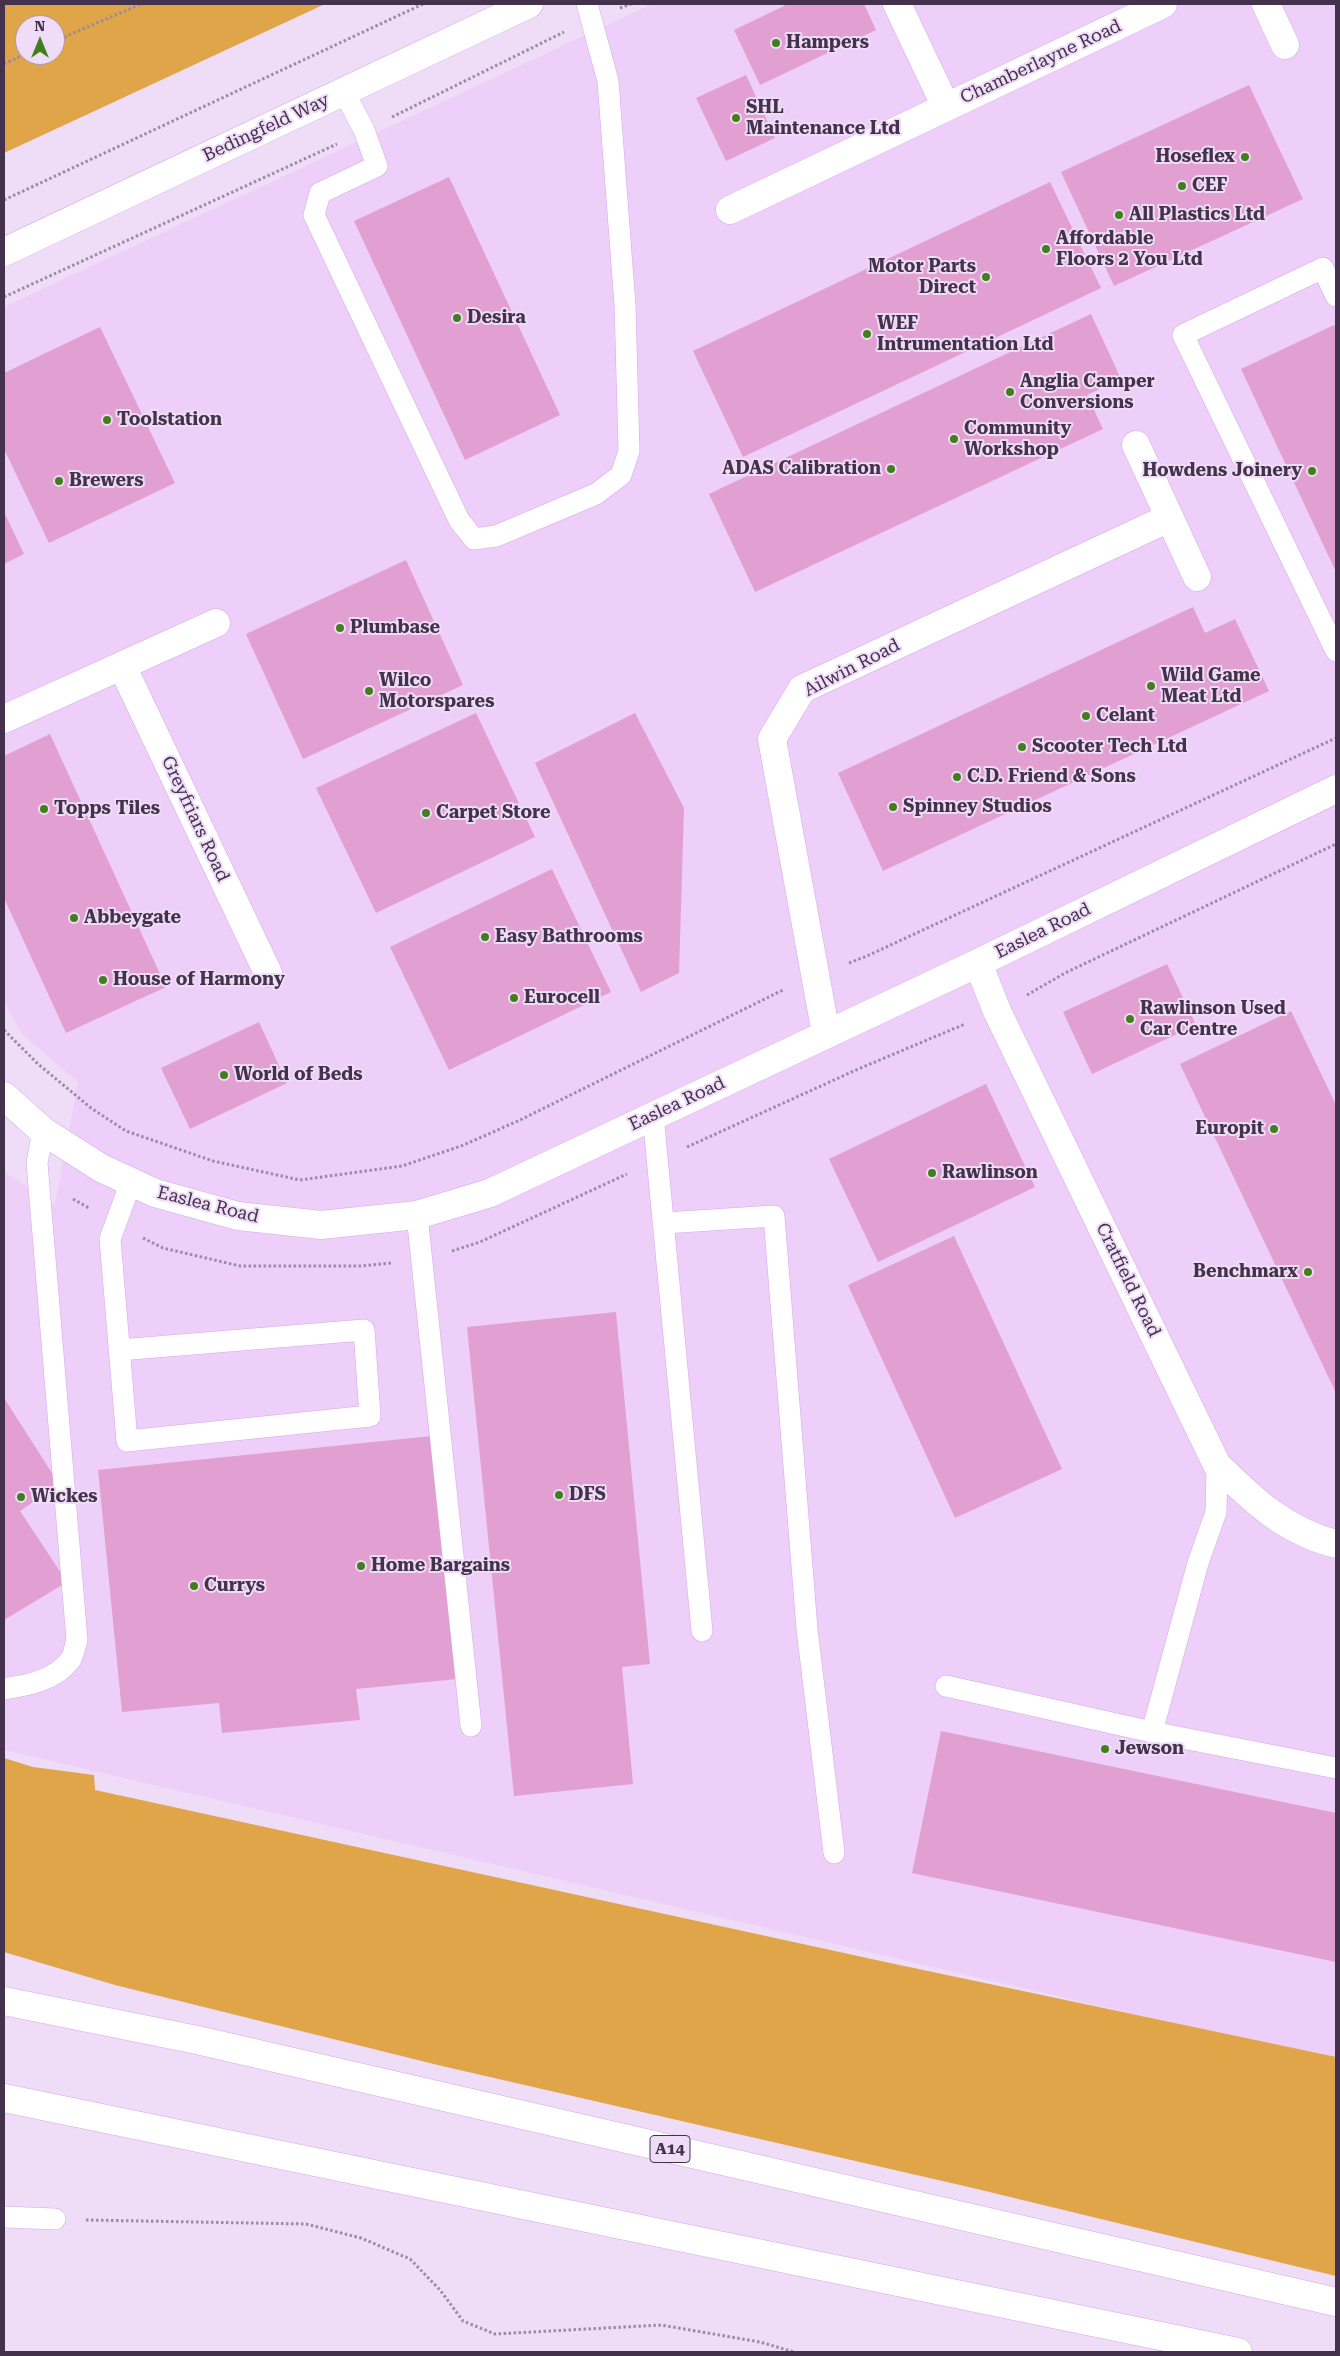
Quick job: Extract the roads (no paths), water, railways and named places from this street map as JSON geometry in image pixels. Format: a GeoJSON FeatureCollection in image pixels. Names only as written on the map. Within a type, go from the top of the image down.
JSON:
{"type":"FeatureCollection","features":[{"type":"Feature","properties":{"kind":"main road","name":"Bedingfeld Way"},"geometry":{"type":"LineString","coordinates":[[4,252],[529,4]]}},
{"type":"Feature","properties":{"kind":"main road","name":"Chamberlayne Road"},"geometry":{"type":"LineString","coordinates":[[897,4],[946,107]]}},
{"type":"Feature","properties":{"kind":"main road","name":"Chamberlayne Road"},"geometry":{"type":"LineString","coordinates":[[730,210],[1163,4]]}},
{"type":"Feature","properties":{"kind":"main road"},"geometry":{"type":"LineString","coordinates":[[1266,4],[1285,45]]}},
{"type":"Feature","properties":{"kind":"main road"},"geometry":{"type":"LineString","coordinates":[[1136,444],[1197,577]]}},
{"type":"Feature","properties":{"kind":"main road","name":"Ailwin Road"},"geometry":{"type":"LineString","coordinates":[[826,1034],[772,739],[802,689],[1169,518]]}},
{"type":"Feature","properties":{"kind":"main road"},"geometry":{"type":"LineString","coordinates":[[4,719],[216,623]]}},
{"type":"Feature","properties":{"kind":"main road","name":"Greyfriars Road"},"geometry":{"type":"LineString","coordinates":[[122,666],[268,973]]}},
{"type":"Feature","properties":{"kind":"main road","name":"Easlea Road"},"geometry":{"type":"LineString","coordinates":[[4,1096],[43,1131],[101,1168],[155,1193],[238,1216],[321,1225],[417,1215],[490,1193],[978,963],[1336,789]]}},
{"type":"Feature","properties":{"kind":"main road","name":"Cratfield Road"},"geometry":{"type":"LineString","coordinates":[[978,963],[1002,1020],[1217,1465],[1261,1508],[1312,1538],[1336,1544]]}},
{"type":"Feature","properties":{"kind":"main road","name":"A14"},"geometry":{"type":"LineString","coordinates":[[4,2000],[197,2040],[1336,2302]]}},
{"type":"Feature","properties":{"kind":"main road"},"geometry":{"type":"LineString","coordinates":[[4,2098],[1238,2352]]}},
{"type":"Feature","properties":{"kind":"lane"},"geometry":{"type":"LineString","coordinates":[[344,92],[364,130],[377,166],[320,193],[314,215],[459,520],[474,539],[496,536],[596,494],[620,475],[629,451],[625,305],[608,81],[590,11]]}},
{"type":"Feature","properties":{"kind":"lane"},"geometry":{"type":"LineString","coordinates":[[1336,296],[1322,268],[1183,334],[1336,652]]}},
{"type":"Feature","properties":{"kind":"lane"},"geometry":{"type":"LineString","coordinates":[[654,1116],[702,1631]]}},
{"type":"Feature","properties":{"kind":"lane"},"geometry":{"type":"LineString","coordinates":[[4,1689],[34,1684],[54,1674],[72,1658],[77,1640],[37,1163],[43,1131]]}},
{"type":"Feature","properties":{"kind":"lane"},"geometry":{"type":"LineString","coordinates":[[119,1350],[364,1330],[370,1416],[127,1442],[119,1350],[110,1239],[132,1182]]}},
{"type":"Feature","properties":{"kind":"lane"},"geometry":{"type":"LineString","coordinates":[[417,1215],[471,1726]]}},
{"type":"Feature","properties":{"kind":"lane"},"geometry":{"type":"LineString","coordinates":[[664,1223],[774,1216],[806,1629],[834,1852]]}},
{"type":"Feature","properties":{"kind":"lane"},"geometry":{"type":"LineString","coordinates":[[1152,1732],[1198,1562],[1216,1512],[1217,1465]]}},
{"type":"Feature","properties":{"kind":"lane"},"geometry":{"type":"LineString","coordinates":[[946,1686],[1152,1732],[1336,1768]]}},
{"type":"Feature","properties":{"kind":"lane"},"geometry":{"type":"LineString","coordinates":[[4,2217],[55,2219]]}},
{"type":"Feature","properties":{"kind":"place","name":"Hampers"},"geometry":{"type":"Point","coordinates":[776,43]}},
{"type":"Feature","properties":{"kind":"place","name":"SHL Maintenance Ltd"},"geometry":{"type":"Point","coordinates":[736,118]}},
{"type":"Feature","properties":{"kind":"place","name":"Hoseflex"},"geometry":{"type":"Point","coordinates":[1245,157]}},
{"type":"Feature","properties":{"kind":"place","name":"CEF"},"geometry":{"type":"Point","coordinates":[1182,186]}},
{"type":"Feature","properties":{"kind":"place","name":"All Plastics Ltd"},"geometry":{"type":"Point","coordinates":[1119,215]}},
{"type":"Feature","properties":{"kind":"place","name":"Affordable Floors 2 You Ltd"},"geometry":{"type":"Point","coordinates":[1046,249]}},
{"type":"Feature","properties":{"kind":"place","name":"Motor Parts Direct"},"geometry":{"type":"Point","coordinates":[986,277]}},
{"type":"Feature","properties":{"kind":"place","name":"Desira"},"geometry":{"type":"Point","coordinates":[457,318]}},
{"type":"Feature","properties":{"kind":"place","name":"WEF Intrumentation Ltd"},"geometry":{"type":"Point","coordinates":[867,334]}},
{"type":"Feature","properties":{"kind":"place","name":"Anglia Camper Conversions"},"geometry":{"type":"Point","coordinates":[1010,392]}},
{"type":"Feature","properties":{"kind":"place","name":"Toolstation"},"geometry":{"type":"Point","coordinates":[107,420]}},
{"type":"Feature","properties":{"kind":"place","name":"Community Workshop"},"geometry":{"type":"Point","coordinates":[954,439]}},
{"type":"Feature","properties":{"kind":"place","name":"ADAS Calibration"},"geometry":{"type":"Point","coordinates":[891,469]}},
{"type":"Feature","properties":{"kind":"place","name":"Howdens Joinery"},"geometry":{"type":"Point","coordinates":[1312,471]}},
{"type":"Feature","properties":{"kind":"place","name":"Brewers"},"geometry":{"type":"Point","coordinates":[59,481]}},
{"type":"Feature","properties":{"kind":"place","name":"Plumbase"},"geometry":{"type":"Point","coordinates":[340,628]}},
{"type":"Feature","properties":{"kind":"place","name":"Wild Game Meat Ltd"},"geometry":{"type":"Point","coordinates":[1151,686]}},
{"type":"Feature","properties":{"kind":"place","name":"Wilco Motorspares"},"geometry":{"type":"Point","coordinates":[369,691]}},
{"type":"Feature","properties":{"kind":"place","name":"Celant"},"geometry":{"type":"Point","coordinates":[1086,716]}},
{"type":"Feature","properties":{"kind":"place","name":"Scooter Tech Ltd"},"geometry":{"type":"Point","coordinates":[1022,747]}},
{"type":"Feature","properties":{"kind":"place","name":"C.D. Friend & Sons"},"geometry":{"type":"Point","coordinates":[957,777]}},
{"type":"Feature","properties":{"kind":"place","name":"Spinney Studios"},"geometry":{"type":"Point","coordinates":[893,807]}},
{"type":"Feature","properties":{"kind":"place","name":"Topps Tiles"},"geometry":{"type":"Point","coordinates":[44,809]}},
{"type":"Feature","properties":{"kind":"place","name":"Carpet Store"},"geometry":{"type":"Point","coordinates":[426,813]}},
{"type":"Feature","properties":{"kind":"place","name":"Abbeygate"},"geometry":{"type":"Point","coordinates":[74,918]}},
{"type":"Feature","properties":{"kind":"place","name":"Easy Bathrooms"},"geometry":{"type":"Point","coordinates":[485,937]}},
{"type":"Feature","properties":{"kind":"place","name":"House of Harmony"},"geometry":{"type":"Point","coordinates":[103,980]}},
{"type":"Feature","properties":{"kind":"place","name":"Eurocell"},"geometry":{"type":"Point","coordinates":[514,998]}},
{"type":"Feature","properties":{"kind":"place","name":"Rawlinson Used Car Centre"},"geometry":{"type":"Point","coordinates":[1130,1019]}},
{"type":"Feature","properties":{"kind":"place","name":"World of Beds"},"geometry":{"type":"Point","coordinates":[224,1075]}},
{"type":"Feature","properties":{"kind":"place","name":"Europit"},"geometry":{"type":"Point","coordinates":[1274,1129]}},
{"type":"Feature","properties":{"kind":"place","name":"Rawlinson"},"geometry":{"type":"Point","coordinates":[932,1173]}},
{"type":"Feature","properties":{"kind":"place","name":"Benchmarx"},"geometry":{"type":"Point","coordinates":[1308,1272]}},
{"type":"Feature","properties":{"kind":"place","name":"DFS"},"geometry":{"type":"Point","coordinates":[559,1495]}},
{"type":"Feature","properties":{"kind":"place","name":"Wickes"},"geometry":{"type":"Point","coordinates":[21,1497]}},
{"type":"Feature","properties":{"kind":"place","name":"Home Bargains"},"geometry":{"type":"Point","coordinates":[361,1566]}},
{"type":"Feature","properties":{"kind":"place","name":"Currys"},"geometry":{"type":"Point","coordinates":[194,1586]}},
{"type":"Feature","properties":{"kind":"place","name":"Jewson"},"geometry":{"type":"Point","coordinates":[1105,1749]}}]}
